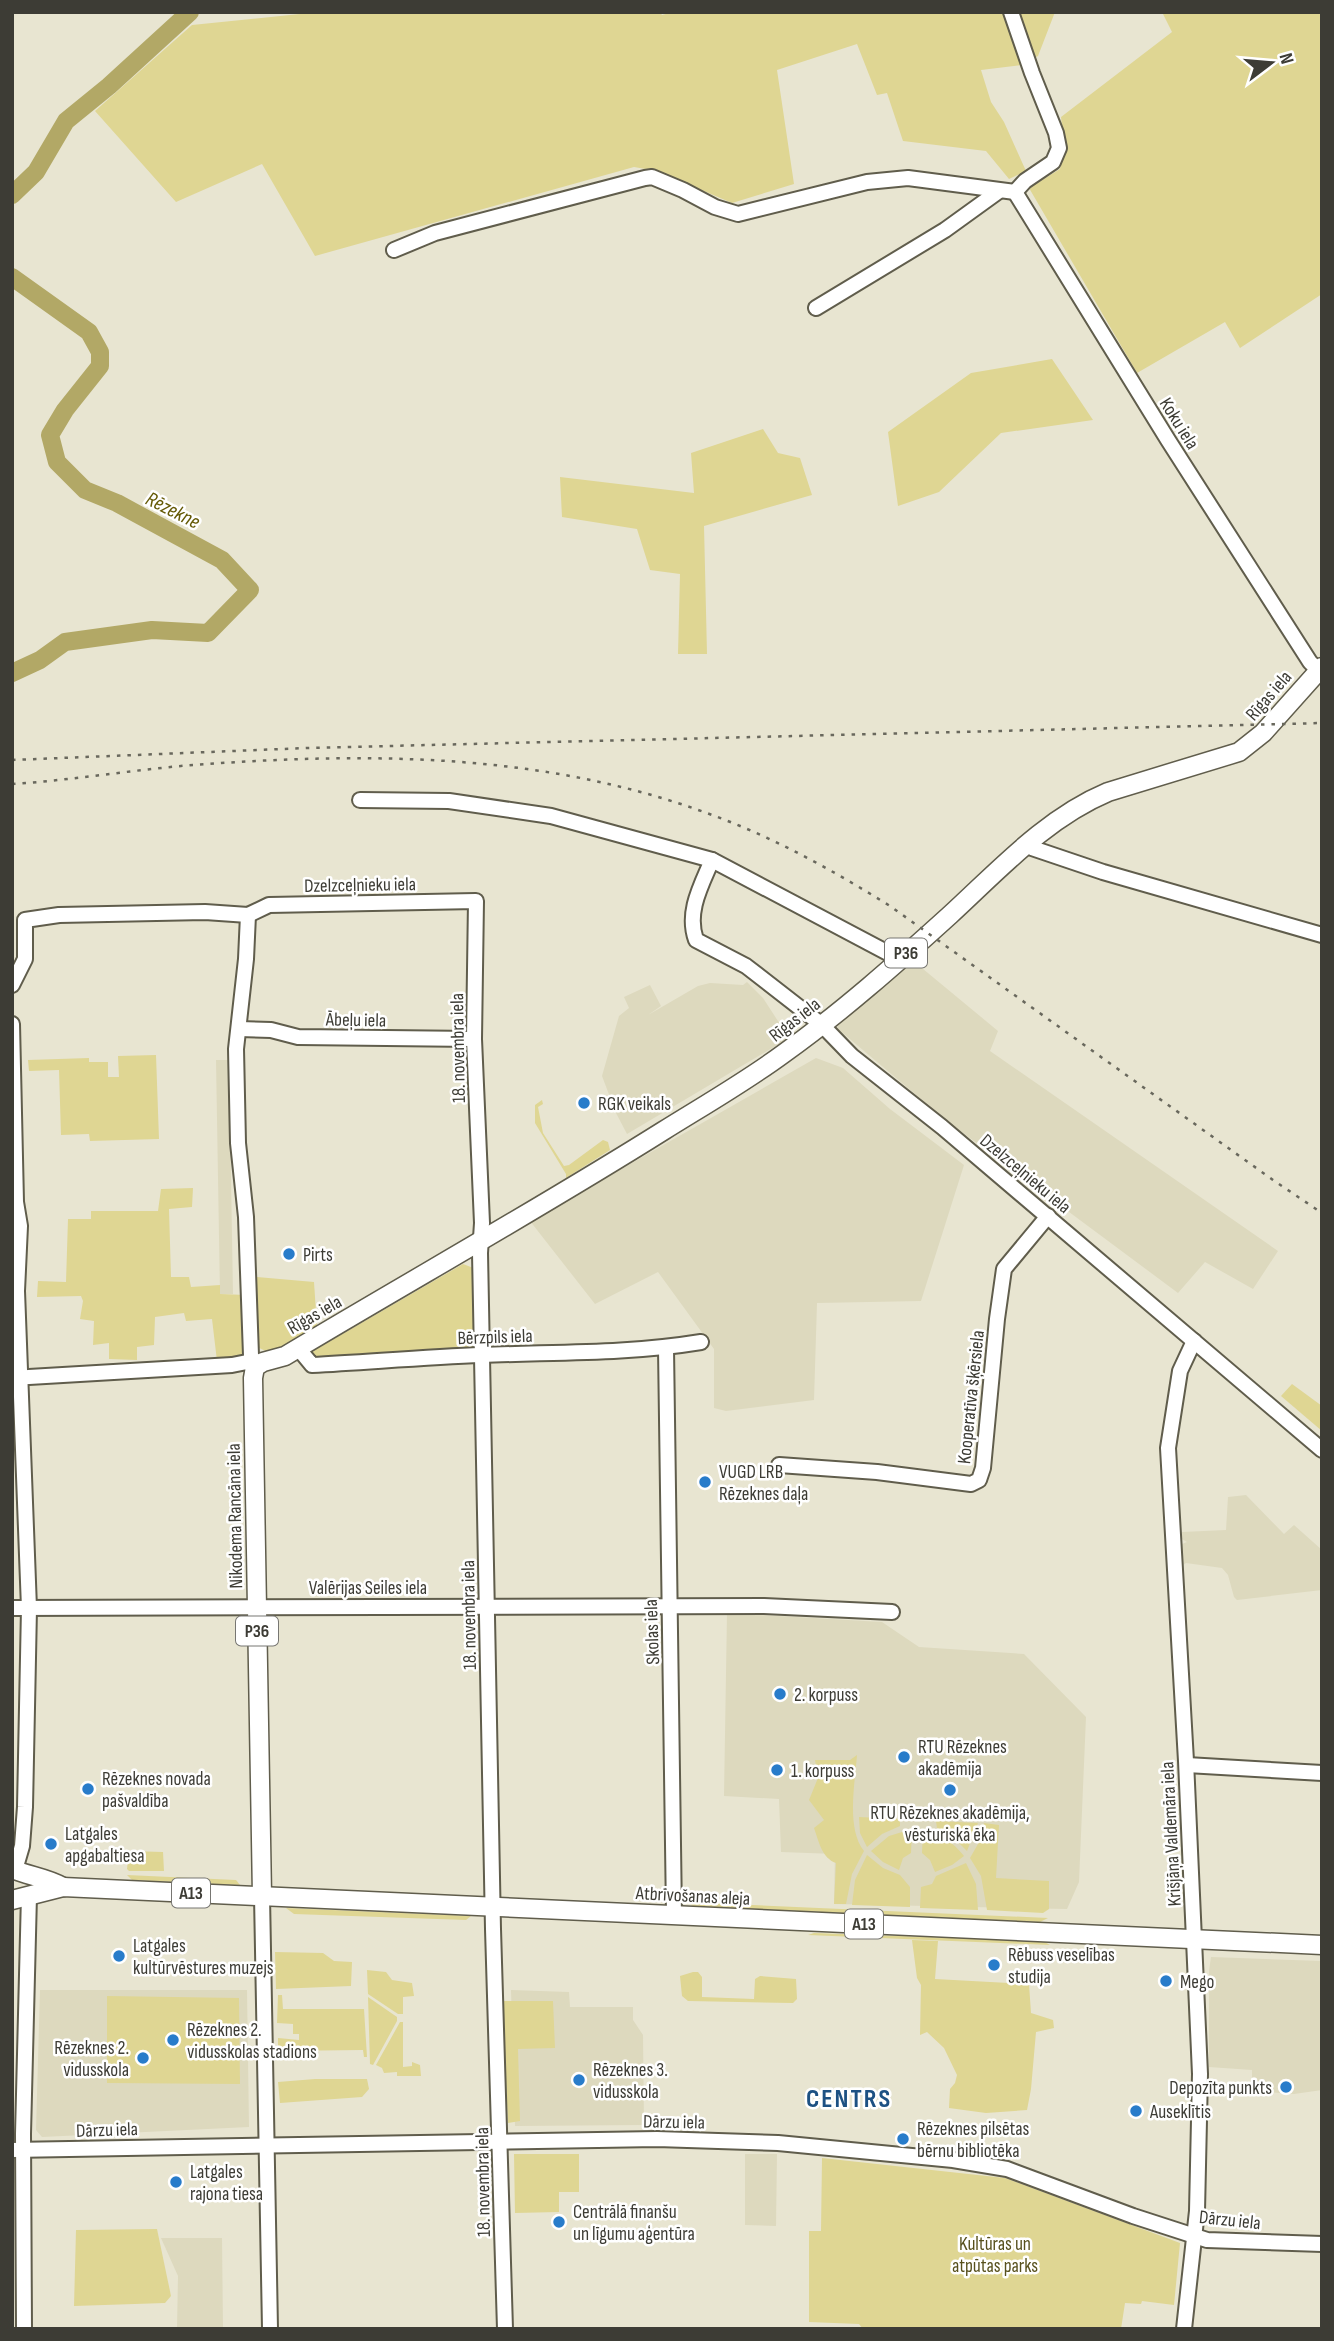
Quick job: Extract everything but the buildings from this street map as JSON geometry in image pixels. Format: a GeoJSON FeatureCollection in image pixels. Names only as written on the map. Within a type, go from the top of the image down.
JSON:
{"type":"FeatureCollection","features":[{"type":"Feature","properties":{"kind":"main road","name":"Rīgas iela"},"geometry":{"type":"LineString","coordinates":[[255,1367],[298,1348],[624,1156],[761,1070],[822,1025],[1060,817],[1091,799],[1239,752],[1264,733],[1320,669]]}},
{"type":"Feature","properties":{"kind":"main road","name":"Nikodema Rancāna iela"},"geometry":{"type":"LineString","coordinates":[[255,1367],[253,1378],[262,1896]]}},
{"type":"Feature","properties":{"kind":"main road","name":"Atbrīvošanas aleja"},"geometry":{"type":"LineString","coordinates":[[13,1869],[63,1887]]}},
{"type":"Feature","properties":{"kind":"main road"},"geometry":{"type":"LineString","coordinates":[[13,1869],[18,1895]]}},
{"type":"Feature","properties":{"kind":"main road","name":"Atbrīvošanas aleja"},"geometry":{"type":"LineString","coordinates":[[18,1895],[53,1891],[63,1887],[1322,1945]]}},
{"type":"Feature","properties":{"kind":"street"},"geometry":{"type":"LineString","coordinates":[[394,250],[435,233],[639,178],[652,177],[715,208],[738,214],[867,182],[908,178],[1015,192],[1025,181],[1048,167],[1059,148],[1056,133],[1011,12]]}},
{"type":"Feature","properties":{"kind":"street"},"geometry":{"type":"LineString","coordinates":[[816,308],[945,230],[999,191]]}},
{"type":"Feature","properties":{"kind":"street","name":"Koku iela"},"geometry":{"type":"LineString","coordinates":[[1015,192],[1175,452],[1310,662],[1320,669]]}},
{"type":"Feature","properties":{"kind":"street"},"geometry":{"type":"LineString","coordinates":[[360,800],[449,801],[551,816],[712,860],[888,953]]}},
{"type":"Feature","properties":{"kind":"street"},"geometry":{"type":"LineString","coordinates":[[1028,843],[1032,848],[1103,872],[1322,935]]}},
{"type":"Feature","properties":{"kind":"street","name":"Dzelzceļnieku iela"},"geometry":{"type":"LineString","coordinates":[[712,860],[696,898],[691,926],[696,940],[746,966],[822,1025],[852,1056],[942,1127],[1322,1450]]}},
{"type":"Feature","properties":{"kind":"street","name":"Dzelzceļnieku iela"},"geometry":{"type":"LineString","coordinates":[[12,985],[25,959],[25,920],[59,915],[248,915],[269,905],[476,901]]}},
{"type":"Feature","properties":{"kind":"street","name":"18. novembra iela"},"geometry":{"type":"LineString","coordinates":[[476,901],[474,1039],[482,1223],[480,1241],[493,1907],[505,2329]]}},
{"type":"Feature","properties":{"kind":"street","name":"Nikodema Rancāna iela"},"geometry":{"type":"LineString","coordinates":[[248,915],[236,1049],[238,1143],[246,1217],[251,1355],[255,1367]]}},
{"type":"Feature","properties":{"kind":"street"},"geometry":{"type":"LineString","coordinates":[[12,1024],[16,1202],[20,1226],[16,1378],[30,1608],[18,1807],[22,1846],[13,1869]]}},
{"type":"Feature","properties":{"kind":"street","name":"Ābeļu iela"},"geometry":{"type":"LineString","coordinates":[[239,1029],[271,1030],[298,1037],[474,1039]]}},
{"type":"Feature","properties":{"kind":"street","name":"Kooperatīva šķērsiela"},"geometry":{"type":"LineString","coordinates":[[779,1465],[877,1472],[971,1484],[979,1480],[983,1468],[1004,1269],[1048,1216]]}},
{"type":"Feature","properties":{"kind":"street","name":"Krišjāņa Valdemāra iela"},"geometry":{"type":"LineString","coordinates":[[1184,2329],[1197,2211],[1200,2074],[1168,1448],[1180,1371],[1194,1341]]}},
{"type":"Feature","properties":{"kind":"street","name":"Bērzpils iela"},"geometry":{"type":"LineString","coordinates":[[298,1348],[312,1365],[483,1355],[590,1353],[666,1348],[701,1342]]}},
{"type":"Feature","properties":{"kind":"street","name":"Skolas iela"},"geometry":{"type":"LineString","coordinates":[[666,1348],[674,1915]]}},
{"type":"Feature","properties":{"kind":"street"},"geometry":{"type":"LineString","coordinates":[[16,1378],[247,1362],[255,1367]]}},
{"type":"Feature","properties":{"kind":"street","name":"Valērijas Seiles iela"},"geometry":{"type":"LineString","coordinates":[[12,1608],[764,1606],[892,1612]]}},
{"type":"Feature","properties":{"kind":"street"},"geometry":{"type":"LineString","coordinates":[[1186,1765],[1322,1773]]}},
{"type":"Feature","properties":{"kind":"street"},"geometry":{"type":"LineString","coordinates":[[18,1895],[18,2150],[24,2329]]}},
{"type":"Feature","properties":{"kind":"street","name":"Nikodema Rancāna iela"},"geometry":{"type":"LineString","coordinates":[[262,1896],[270,2329]]}},
{"type":"Feature","properties":{"kind":"street","name":"Dārzu iela"},"geometry":{"type":"LineString","coordinates":[[18,2150],[657,2139],[778,2143],[953,2160],[1007,2169],[1194,2236],[1225,2242],[1322,2244]]}},
{"type":"Feature","properties":{"kind":"shaded area"},"geometry":{"type":"Polygon","coordinates":[[[911,959],[998,1031],[990,1051],[1278,1251],[1253,1289],[1205,1262],[1178,1293],[947,1121],[838,1029],[836,1021],[911,959]]]}},
{"type":"Feature","properties":{"kind":"shaded area"},"geometry":{"type":"Polygon","coordinates":[[[747,982],[763,998],[789,1038],[627,1134],[602,1076],[619,1016],[629,1008],[624,997],[650,985],[661,1006],[648,1015],[698,986],[710,983],[743,985],[747,982]]]}},
{"type":"Feature","properties":{"kind":"shaded area"},"geometry":{"type":"Polygon","coordinates":[[[816,1058],[843,1068],[890,1109],[964,1165],[921,1301],[817,1303],[814,1400],[726,1411],[714,1408],[714,1349],[658,1272],[595,1304],[530,1221],[816,1058]]]}},
{"type":"Feature","properties":{"kind":"shaded area"},"geometry":{"type":"Polygon","coordinates":[[[216,1060],[229,1060],[233,1294],[220,1294],[216,1060]]]}},
{"type":"Feature","properties":{"kind":"shaded area"},"geometry":{"type":"Polygon","coordinates":[[[1246,1495],[1284,1534],[1294,1525],[1322,1550],[1322,1590],[1237,1600],[1228,1575],[1222,1568],[1186,1563],[1183,1565],[1182,1544],[1187,1542],[1182,1539],[1182,1532],[1226,1530],[1228,1497],[1246,1495]]]}},
{"type":"Feature","properties":{"kind":"shaded area","name":"RTU Rēzeknes akadēmija"},"geometry":{"type":"Polygon","coordinates":[[[727,1613],[882,1622],[919,1647],[1024,1654],[1086,1717],[1079,1882],[1067,1909],[834,1904],[835,1854],[781,1852],[779,1799],[724,1796],[727,1613]]]}},
{"type":"Feature","properties":{"kind":"shaded area"},"geometry":{"type":"Polygon","coordinates":[[[1211,1957],[1322,1961],[1322,2090],[1294,2094],[1252,2091],[1252,2070],[1209,2067],[1211,1957]]]}},
{"type":"Feature","properties":{"kind":"shaded area","name":"Rēzeknes 2. vidusskola"},"geometry":{"type":"Polygon","coordinates":[[[40,1990],[247,1990],[249,2127],[42,2137],[36,2130],[40,1990]]]}},
{"type":"Feature","properties":{"kind":"shaded area","name":"Rēzeknes 3. vidusskola"},"geometry":{"type":"Polygon","coordinates":[[[511,1990],[569,1992],[570,2007],[633,2007],[633,2020],[643,2035],[644,2125],[515,2126],[511,1990]]]}},
{"type":"Feature","properties":{"kind":"shaded area"},"geometry":{"type":"Polygon","coordinates":[[[745,2154],[777,2154],[776,2226],[745,2225],[745,2154]]]}},
{"type":"Feature","properties":{"kind":"shaded area"},"geometry":{"type":"Polygon","coordinates":[[[161,2238],[222,2238],[223,2329],[177,2329],[178,2276],[161,2238]]]}},
{"type":"Feature","properties":{"kind":"green space"},"geometry":{"type":"Polygon","coordinates":[[[319,12],[660,12],[662,15],[673,12],[1055,12],[1038,56],[1022,65],[981,70],[991,102],[1004,122],[1026,171],[1009,179],[986,151],[903,141],[887,93],[877,95],[857,44],[777,70],[794,184],[732,203],[657,171],[634,167],[315,256],[262,164],[176,202],[95,111],[192,25],[319,12]]]}},
{"type":"Feature","properties":{"kind":"green space"},"geometry":{"type":"Polygon","coordinates":[[[1162,12],[1322,12],[1322,294],[1240,348],[1225,322],[1137,373],[1029,188],[1060,169],[1064,146],[1061,117],[1172,32],[1162,12]]]}},
{"type":"Feature","properties":{"kind":"green space"},"geometry":{"type":"Polygon","coordinates":[[[1052,359],[1093,420],[1001,433],[939,492],[898,506],[888,432],[971,373],[1052,359]]]}},
{"type":"Feature","properties":{"kind":"green space"},"geometry":{"type":"Polygon","coordinates":[[[763,429],[778,453],[800,458],[812,495],[704,526],[707,654],[678,654],[680,574],[650,570],[637,529],[562,517],[560,477],[694,493],[691,453],[763,429]]]}},
{"type":"Feature","properties":{"kind":"green space"},"geometry":{"type":"Polygon","coordinates":[[[156,1055],[159,1139],[90,1141],[89,1134],[61,1135],[59,1070],[29,1071],[28,1060],[89,1058],[89,1062],[108,1062],[108,1077],[119,1077],[118,1056],[156,1055]]]}},
{"type":"Feature","properties":{"kind":"green space"},"geometry":{"type":"Polygon","coordinates":[[[542,1100],[543,1104],[538,1107],[543,1133],[564,1166],[603,1140],[608,1142],[610,1150],[566,1178],[535,1123],[535,1105],[542,1100]]]}},
{"type":"Feature","properties":{"kind":"green space"},"geometry":{"type":"Polygon","coordinates":[[[193,1188],[192,1207],[169,1209],[171,1277],[189,1277],[191,1287],[220,1285],[220,1294],[246,1295],[249,1360],[217,1361],[212,1319],[186,1321],[184,1313],[155,1317],[154,1345],[137,1347],[137,1360],[109,1359],[109,1343],[93,1345],[94,1321],[80,1319],[83,1301],[81,1296],[37,1297],[38,1281],[66,1282],[68,1219],[91,1219],[91,1211],[158,1211],[161,1189],[193,1188]]]}},
{"type":"Feature","properties":{"kind":"green space"},"geometry":{"type":"Polygon","coordinates":[[[463,1264],[476,1269],[477,1350],[317,1362],[308,1354],[463,1264]]]}},
{"type":"Feature","properties":{"kind":"green space"},"geometry":{"type":"Polygon","coordinates":[[[257,1277],[314,1282],[317,1327],[278,1350],[268,1352],[257,1347],[257,1277]]]}},
{"type":"Feature","properties":{"kind":"green space"},"geometry":{"type":"Polygon","coordinates":[[[1292,1384],[1322,1406],[1322,1431],[1281,1396],[1292,1384]]]}},
{"type":"Feature","properties":{"kind":"green space"},"geometry":{"type":"Polygon","coordinates":[[[857,1755],[853,1818],[858,1842],[864,1851],[852,1874],[846,1904],[834,1904],[836,1863],[827,1857],[819,1844],[814,1828],[824,1820],[809,1800],[818,1778],[815,1760],[850,1760],[857,1755]]]}},
{"type":"Feature","properties":{"kind":"green space"},"geometry":{"type":"Polygon","coordinates":[[[859,1817],[900,1819],[900,1826],[882,1834],[867,1847],[860,1833],[859,1817]]]}},
{"type":"Feature","properties":{"kind":"green space"},"geometry":{"type":"Polygon","coordinates":[[[936,1821],[978,1823],[967,1851],[954,1838],[937,1828],[936,1821]]]}},
{"type":"Feature","properties":{"kind":"green space"},"geometry":{"type":"Polygon","coordinates":[[[984,1823],[999,1825],[996,1878],[1049,1881],[1049,1909],[1043,1913],[987,1910],[981,1876],[970,1858],[982,1837],[984,1823]]]}},
{"type":"Feature","properties":{"kind":"green space"},"geometry":{"type":"Polygon","coordinates":[[[912,1829],[911,1853],[903,1858],[899,1870],[883,1862],[871,1851],[889,1836],[912,1829]]]}},
{"type":"Feature","properties":{"kind":"green space"},"geometry":{"type":"Polygon","coordinates":[[[923,1830],[946,1839],[964,1856],[935,1872],[930,1860],[922,1853],[923,1830]]]}},
{"type":"Feature","properties":{"kind":"green space"},"geometry":{"type":"Polygon","coordinates":[[[129,1851],[163,1852],[164,1871],[129,1871],[129,1851]]]}},
{"type":"Feature","properties":{"kind":"green space"},"geometry":{"type":"Polygon","coordinates":[[[867,1855],[883,1868],[900,1875],[910,1887],[910,1907],[852,1905],[855,1880],[867,1855]]]}},
{"type":"Feature","properties":{"kind":"green space"},"geometry":{"type":"Polygon","coordinates":[[[966,1863],[976,1884],[978,1910],[920,1908],[921,1887],[932,1884],[936,1876],[966,1863]]]}},
{"type":"Feature","properties":{"kind":"green space"},"geometry":{"type":"Polygon","coordinates":[[[127,1875],[236,1880],[240,1885],[132,1880],[127,1875]]]}},
{"type":"Feature","properties":{"kind":"green space"},"geometry":{"type":"Polygon","coordinates":[[[685,1902],[1048,1918],[1040,1922],[693,1906],[685,1902]]]}},
{"type":"Feature","properties":{"kind":"green space"},"geometry":{"type":"Polygon","coordinates":[[[286,1908],[471,1916],[466,1920],[294,1914],[286,1908]]]}},
{"type":"Feature","properties":{"kind":"green space"},"geometry":{"type":"Polygon","coordinates":[[[814,1933],[1043,1941],[1050,1945],[808,1935],[814,1933]]]}},
{"type":"Feature","properties":{"kind":"green space"},"geometry":{"type":"Polygon","coordinates":[[[912,1940],[938,1941],[935,1979],[1029,1984],[1031,2013],[1053,2020],[1054,2028],[1036,2032],[1027,2110],[986,2113],[949,2108],[950,2089],[957,2075],[944,2048],[927,2032],[920,2035],[921,1985],[917,1978],[912,1940]]]}},
{"type":"Feature","properties":{"kind":"green space"},"geometry":{"type":"Polygon","coordinates":[[[275,1952],[323,1953],[334,1961],[352,1962],[351,1986],[276,1989],[275,1952]]]}},
{"type":"Feature","properties":{"kind":"green space"},"geometry":{"type":"Polygon","coordinates":[[[367,1970],[386,1972],[392,1980],[412,1983],[414,1996],[403,1997],[403,2014],[398,2014],[368,1994],[367,1970]]]}},
{"type":"Feature","properties":{"kind":"green space"},"geometry":{"type":"Polygon","coordinates":[[[698,1972],[702,1977],[702,1997],[754,1999],[755,1979],[760,1976],[796,1979],[797,1999],[793,2003],[688,2001],[682,1996],[680,1976],[698,1972]]]}},
{"type":"Feature","properties":{"kind":"green space"},"geometry":{"type":"Polygon","coordinates":[[[278,1995],[282,1995],[283,2009],[364,2009],[367,2057],[364,2057],[363,2050],[278,2051],[278,2038],[299,2040],[299,2034],[293,2034],[293,2024],[277,2023],[278,1995]]]}},
{"type":"Feature","properties":{"kind":"green space","name":"Rēzeknes 2. vidusskolas stadions"},"geometry":{"type":"Polygon","coordinates":[[[107,1996],[239,1998],[240,2084],[107,2083],[107,1996]]]}},
{"type":"Feature","properties":{"kind":"green space"},"geometry":{"type":"Polygon","coordinates":[[[368,1997],[397,2017],[373,2065],[370,2064],[368,1997]]]}},
{"type":"Feature","properties":{"kind":"green space"},"geometry":{"type":"Polygon","coordinates":[[[502,2001],[553,2001],[555,2048],[518,2049],[520,2121],[508,2123],[502,2001]]]}},
{"type":"Feature","properties":{"kind":"green space"},"geometry":{"type":"Polygon","coordinates":[[[400,2022],[403,2022],[403,2067],[412,2066],[412,2062],[420,2065],[421,2076],[384,2073],[382,2068],[376,2065],[400,2022]]]}},
{"type":"Feature","properties":{"kind":"green space"},"geometry":{"type":"Polygon","coordinates":[[[367,2079],[369,2089],[362,2097],[280,2103],[278,2082],[367,2079]]]}},
{"type":"Feature","properties":{"kind":"green space"},"geometry":{"type":"Polygon","coordinates":[[[514,2154],[579,2154],[579,2192],[559,2192],[559,2212],[515,2213],[514,2154]]]}},
{"type":"Feature","properties":{"kind":"green space","name":"Kultūras un atpūtas parks"},"geometry":{"type":"Polygon","coordinates":[[[822,2158],[1005,2178],[1180,2243],[1174,2305],[1142,2301],[1141,2304],[1125,2303],[1121,2329],[863,2329],[859,2324],[809,2322],[809,2231],[821,2231],[822,2158]]]}},
{"type":"Feature","properties":{"kind":"green space"},"geometry":{"type":"Polygon","coordinates":[[[157,2229],[171,2296],[165,2303],[74,2306],[76,2230],[157,2229]]]}},
{"type":"Feature","properties":{"kind":"waterway","name":"Rēzekne"},"geometry":{"type":"LineString","coordinates":[[12,195],[36,172],[66,121],[109,86],[190,12]]}},
{"type":"Feature","properties":{"kind":"waterway","name":"Rēzekne"},"geometry":{"type":"LineString","coordinates":[[12,277],[89,332],[100,352],[100,366],[65,410],[50,435],[57,462],[85,490],[117,503],[222,560],[250,590],[208,633],[152,630],[65,642],[40,660],[12,673]]}},
{"type":"Feature","properties":{"kind":"railway"},"geometry":{"type":"LineString","coordinates":[[12,760],[307,748],[1322,723]]}},
{"type":"Feature","properties":{"kind":"railway"},"geometry":{"type":"LineString","coordinates":[[12,784],[207,764],[335,758],[399,759],[526,769],[651,795],[759,834],[826,868],[890,906],[1322,1213]]}},
{"type":"Feature","properties":{"kind":"place","name":"RGK veikals"},"geometry":{"type":"Point","coordinates":[584,1103]}},
{"type":"Feature","properties":{"kind":"place","name":"Pirts"},"geometry":{"type":"Point","coordinates":[289,1254]}},
{"type":"Feature","properties":{"kind":"place","name":"VUGD LRB Rēzeknes daļa"},"geometry":{"type":"Point","coordinates":[705,1482]}},
{"type":"Feature","properties":{"kind":"place","name":"2. korpuss"},"geometry":{"type":"Point","coordinates":[780,1694]}},
{"type":"Feature","properties":{"kind":"place","name":"RTU Rēzeknes akadēmija"},"geometry":{"type":"Point","coordinates":[904,1757]}},
{"type":"Feature","properties":{"kind":"place","name":"1. korpuss"},"geometry":{"type":"Point","coordinates":[777,1770]}},
{"type":"Feature","properties":{"kind":"place","name":"Rēzeknes novada pašvaldība"},"geometry":{"type":"Point","coordinates":[88,1789]}},
{"type":"Feature","properties":{"kind":"place","name":"RTU Rēzeknes akadēmija, vēsturiskā ēka"},"geometry":{"type":"Point","coordinates":[950,1790]}},
{"type":"Feature","properties":{"kind":"place","name":"Latgales apgabaltiesa"},"geometry":{"type":"Point","coordinates":[51,1844]}},
{"type":"Feature","properties":{"kind":"place","name":"Latgales kultūrvēstures muzejs"},"geometry":{"type":"Point","coordinates":[119,1956]}},
{"type":"Feature","properties":{"kind":"place","name":"Rēbuss veselības studija"},"geometry":{"type":"Point","coordinates":[994,1965]}},
{"type":"Feature","properties":{"kind":"place","name":"Mego"},"geometry":{"type":"Point","coordinates":[1166,1981]}},
{"type":"Feature","properties":{"kind":"place","name":"Rēzeknes 2. vidusskolas stadions"},"geometry":{"type":"Point","coordinates":[173,2040]}},
{"type":"Feature","properties":{"kind":"place","name":"Rēzeknes 2. vidusskola"},"geometry":{"type":"Point","coordinates":[143,2058]}},
{"type":"Feature","properties":{"kind":"place","name":"Rēzeknes 3. vidusskola"},"geometry":{"type":"Point","coordinates":[579,2080]}},
{"type":"Feature","properties":{"kind":"place","name":"Depozīta punkts"},"geometry":{"type":"Point","coordinates":[1286,2087]}},
{"type":"Feature","properties":{"kind":"place","name":"Auseklītis"},"geometry":{"type":"Point","coordinates":[1136,2111]}},
{"type":"Feature","properties":{"kind":"place","name":"Rēzeknes pilsētas bērnu bibliotēka"},"geometry":{"type":"Point","coordinates":[903,2139]}},
{"type":"Feature","properties":{"kind":"place","name":"Latgales rajona tiesa"},"geometry":{"type":"Point","coordinates":[176,2182]}},
{"type":"Feature","properties":{"kind":"place","name":"Centrālā finanšu un līgumu aģentūra"},"geometry":{"type":"Point","coordinates":[559,2222]}},
{"type":"Feature","properties":{"kind":"district","name":"CENTRS"},"geometry":{"type":"Point","coordinates":[849,2098]}}]}
